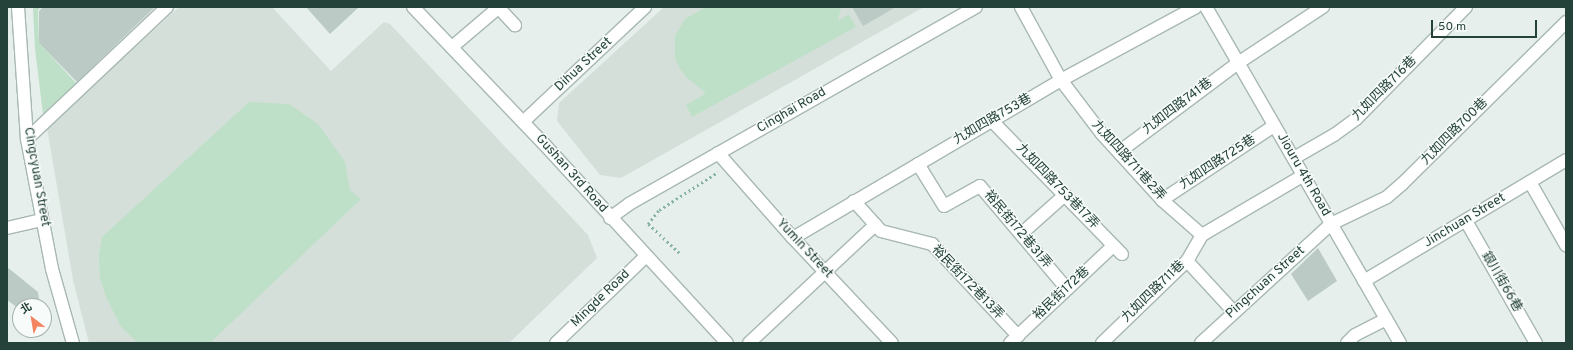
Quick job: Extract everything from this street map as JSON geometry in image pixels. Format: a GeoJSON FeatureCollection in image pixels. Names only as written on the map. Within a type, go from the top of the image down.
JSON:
{"type":"FeatureCollection","features":[{"type":"Feature","properties":{"kind":"street","name":"Cingcyuan Street"},"geometry":{"type":"LineString","coordinates":[[18,7],[27,139],[52,269],[73,343]]}},
{"type":"Feature","properties":{"kind":"street"},"geometry":{"type":"LineString","coordinates":[[27,139],[167,7]]}},
{"type":"Feature","properties":{"kind":"street","name":"Gushan 3rd Road"},"geometry":{"type":"LineString","coordinates":[[413,7],[524,122],[610,218],[727,343]]}},
{"type":"Feature","properties":{"kind":"street"},"geometry":{"type":"LineString","coordinates":[[452,47],[499,7],[515,24]]}},
{"type":"Feature","properties":{"kind":"street","name":"Dihua Street"},"geometry":{"type":"LineString","coordinates":[[524,122],[645,7]]}},
{"type":"Feature","properties":{"kind":"street","name":"Cinghai Road"},"geometry":{"type":"LineString","coordinates":[[610,218],[629,204],[976,7]]}},
{"type":"Feature","properties":{"kind":"street","name":"九如四路711巷2弄"},"geometry":{"type":"LineString","coordinates":[[1021,7],[1061,80],[1119,152],[1162,200],[1202,235]]}},
{"type":"Feature","properties":{"kind":"street","name":"九如四路753巷"},"geometry":{"type":"LineString","coordinates":[[793,238],[1061,80],[1196,7]]}},
{"type":"Feature","properties":{"kind":"street","name":"Jiouru 4th Road"},"geometry":{"type":"LineString","coordinates":[[1206,7],[1400,343]]}},
{"type":"Feature","properties":{"kind":"street","name":"九如四路741巷"},"geometry":{"type":"LineString","coordinates":[[1119,152],[1238,63],[1323,7]]}},
{"type":"Feature","properties":{"kind":"street","name":"九如四路716巷"},"geometry":{"type":"LineString","coordinates":[[1294,158],[1334,135],[1356,119],[1466,7]]}},
{"type":"Feature","properties":{"kind":"street","name":"九如四路700巷"},"geometry":{"type":"LineString","coordinates":[[1331,224],[1387,197],[1566,22]]}},
{"type":"Feature","properties":{"kind":"street","name":"九如四路753巷17弄"},"geometry":{"type":"LineString","coordinates":[[992,121],[1118,250]]}},
{"type":"Feature","properties":{"kind":"street","name":"九如四路725巷"},"geometry":{"type":"LineString","coordinates":[[1162,200],[1274,126]]}},
{"type":"Feature","properties":{"kind":"street","name":"Yumin Street"},"geometry":{"type":"LineString","coordinates":[[718,153],[824,272],[892,343]]}},
{"type":"Feature","properties":{"kind":"street","name":"Jinchuan Street"},"geometry":{"type":"LineString","coordinates":[[1364,281],[1566,160]]}},
{"type":"Feature","properties":{"kind":"street","name":"裕民街172巷31弄"},"geometry":{"type":"LineString","coordinates":[[918,164],[944,206],[980,186],[1067,289]]}},
{"type":"Feature","properties":{"kind":"street","name":"九如四路711巷"},"geometry":{"type":"LineString","coordinates":[[1102,343],[1187,261],[1202,235],[1304,175]]}},
{"type":"Feature","properties":{"kind":"street"},"geometry":{"type":"LineString","coordinates":[[1530,182],[1566,245]]}},
{"type":"Feature","properties":{"kind":"street"},"geometry":{"type":"LineString","coordinates":[[1021,234],[1066,196]]}},
{"type":"Feature","properties":{"kind":"street","name":"裕民街172巷13弄"},"geometry":{"type":"LineString","coordinates":[[854,201],[881,231],[932,244],[1014,339]]}},
{"type":"Feature","properties":{"kind":"street"},"geometry":{"type":"LineString","coordinates":[[7,228],[42,220]]}},
{"type":"Feature","properties":{"kind":"street","name":"銀川街66巷"},"geometry":{"type":"LineString","coordinates":[[1466,221],[1536,343]]}},
{"type":"Feature","properties":{"kind":"street","name":"Pingchuan Street"},"geometry":{"type":"LineString","coordinates":[[1202,343],[1331,224]]}},
{"type":"Feature","properties":{"kind":"street"},"geometry":{"type":"LineString","coordinates":[[749,343],[875,225]]}},
{"type":"Feature","properties":{"kind":"street","name":"裕民街172巷"},"geometry":{"type":"LineString","coordinates":[[1014,339],[1067,289],[1118,250]]}},
{"type":"Feature","properties":{"kind":"street","name":"Mingde Road"},"geometry":{"type":"LineString","coordinates":[[556,343],[646,256]]}},
{"type":"Feature","properties":{"kind":"street"},"geometry":{"type":"LineString","coordinates":[[1187,261],[1234,312]]}},
{"type":"Feature","properties":{"kind":"street"},"geometry":{"type":"LineString","coordinates":[[1347,343],[1355,334],[1386,319]]}},
{"type":"Feature","properties":{"kind":"path"},"geometry":{"type":"LineString","coordinates":[[679,253],[648,224],[659,210],[718,172]]}},
{"type":"Feature","properties":{"kind":"shaded area"},"geometry":{"type":"Polygon","coordinates":[[[179,7],[272,7],[331,71],[384,22],[390,24],[588,235],[597,258],[509,343],[89,343],[73,280],[47,128],[179,7]]]}},
{"type":"Feature","properties":{"kind":"shaded area"},"geometry":{"type":"Polygon","coordinates":[[[664,7],[924,7],[621,178],[600,175],[557,121],[559,103],[664,7]]]}},
{"type":"Feature","properties":{"kind":"green space"},"geometry":{"type":"Polygon","coordinates":[[[33,7],[41,7],[38,10],[39,43],[76,83],[43,114],[35,49],[33,7]]]}},
{"type":"Feature","properties":{"kind":"green space"},"geometry":{"type":"Polygon","coordinates":[[[706,7],[841,7],[838,21],[849,14],[856,27],[692,117],[686,105],[706,93],[686,77],[680,69],[675,58],[675,36],[685,19],[706,7]]]}},
{"type":"Feature","properties":{"kind":"green space"},"geometry":{"type":"Polygon","coordinates":[[[249,102],[289,104],[318,124],[345,162],[350,190],[361,199],[210,343],[138,343],[121,327],[106,297],[100,278],[99,255],[102,237],[249,102]]]}},
{"type":"Feature","properties":{"kind":"building"},"geometry":{"type":"Polygon","coordinates":[[[43,7],[155,7],[77,82],[39,43],[39,11],[43,7]]]}},
{"type":"Feature","properties":{"kind":"building"},"geometry":{"type":"Polygon","coordinates":[[[306,7],[359,7],[330,34],[306,7]]]}},
{"type":"Feature","properties":{"kind":"building"},"geometry":{"type":"Polygon","coordinates":[[[852,7],[896,7],[863,26],[852,7]]]}},
{"type":"Feature","properties":{"kind":"building"},"geometry":{"type":"Polygon","coordinates":[[[1318,248],[1337,281],[1308,301],[1291,274],[1318,248]]]}},
{"type":"Feature","properties":{"kind":"building"},"geometry":{"type":"Polygon","coordinates":[[[7,267],[38,292],[39,298],[12,298],[12,304],[7,300],[7,267]]]}}]}
